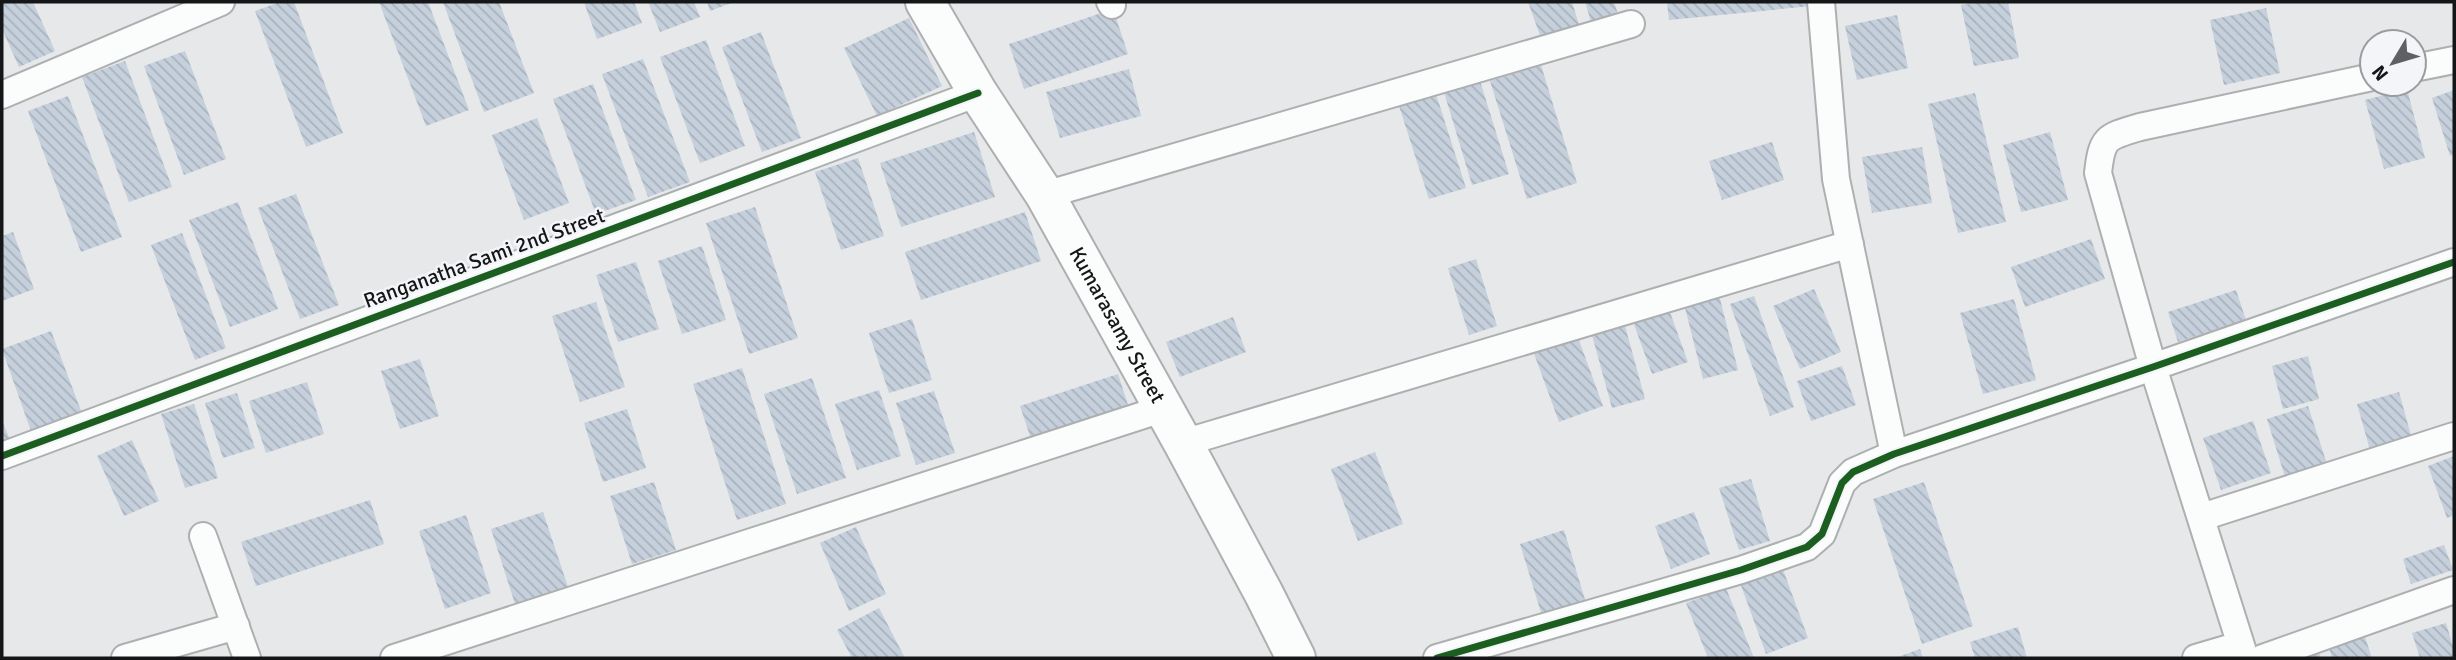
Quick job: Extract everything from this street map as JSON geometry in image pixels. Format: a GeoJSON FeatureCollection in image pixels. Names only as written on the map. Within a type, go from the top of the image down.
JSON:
{"type":"FeatureCollection","features":[{"type":"Feature","properties":{"kind":"street"},"geometry":{"type":"LineString","coordinates":[[2,95],[221,2]]}},
{"type":"Feature","properties":{"kind":"street","name":"Kumarasamy Street"},"geometry":{"type":"LineString","coordinates":[[925,2],[978,93],[1045,195],[1265,594],[1296,658]]}},
{"type":"Feature","properties":{"kind":"street"},"geometry":{"type":"LineString","coordinates":[[1821,2],[1836,179],[1894,454]]}},
{"type":"Feature","properties":{"kind":"street"},"geometry":{"type":"LineString","coordinates":[[1045,195],[1631,24]]}},
{"type":"Feature","properties":{"kind":"street"},"geometry":{"type":"LineString","coordinates":[[2428,65],[2454,60]]}},
{"type":"Feature","properties":{"kind":"street"},"geometry":{"type":"LineString","coordinates":[[2196,658],[2243,651],[2153,367],[2098,173],[2101,148],[2114,135],[2140,127],[2358,80]]}},
{"type":"Feature","properties":{"kind":"street","name":"Ranganatha Sami 2nd Street"},"geometry":{"type":"LineString","coordinates":[[2,456],[978,93]]}},
{"type":"Feature","properties":{"kind":"street"},"geometry":{"type":"LineString","coordinates":[[1183,443],[1850,244]]}},
{"type":"Feature","properties":{"kind":"street"},"geometry":{"type":"LineString","coordinates":[[1437,658],[1741,570],[1807,547],[1822,534],[1842,483],[1853,472],[1894,454],[2454,262]]}},
{"type":"Feature","properties":{"kind":"street"},"geometry":{"type":"LineString","coordinates":[[394,658],[1163,410]]}},
{"type":"Feature","properties":{"kind":"street"},"geometry":{"type":"LineString","coordinates":[[2202,517],[2454,436]]}},
{"type":"Feature","properties":{"kind":"street"},"geometry":{"type":"LineString","coordinates":[[203,536],[247,658]]}},
{"type":"Feature","properties":{"kind":"street"},"geometry":{"type":"LineString","coordinates":[[2263,658],[2454,590]]}},
{"type":"Feature","properties":{"kind":"street"},"geometry":{"type":"LineString","coordinates":[[125,658],[236,626]]}},
{"type":"Feature","properties":{"kind":"building"},"geometry":{"type":"Polygon","coordinates":[[[2,2],[33,2],[55,51],[19,67],[2,29],[2,2]]]}},
{"type":"Feature","properties":{"kind":"building"},"geometry":{"type":"Polygon","coordinates":[[[280,2],[294,2],[343,133],[306,147],[255,11],[280,2]]]}},
{"type":"Feature","properties":{"kind":"building"},"geometry":{"type":"Polygon","coordinates":[[[379,2],[428,2],[469,110],[426,126],[379,2]]]}},
{"type":"Feature","properties":{"kind":"building"},"geometry":{"type":"Polygon","coordinates":[[[443,2],[499,2],[534,93],[484,112],[443,2]]]}},
{"type":"Feature","properties":{"kind":"building"},"geometry":{"type":"Polygon","coordinates":[[[584,2],[634,2],[642,23],[597,39],[584,2]]]}},
{"type":"Feature","properties":{"kind":"building"},"geometry":{"type":"Polygon","coordinates":[[[648,2],[694,2],[700,17],[660,32],[648,2]]]}},
{"type":"Feature","properties":{"kind":"building"},"geometry":{"type":"Polygon","coordinates":[[[707,2],[734,2],[710,11],[707,2]]]}},
{"type":"Feature","properties":{"kind":"building"},"geometry":{"type":"Polygon","coordinates":[[[1528,2],[1572,2],[1580,28],[1542,41],[1528,2]]]}},
{"type":"Feature","properties":{"kind":"building"},"geometry":{"type":"Polygon","coordinates":[[[1585,2],[1614,2],[1619,17],[1592,25],[1585,2]]]}},
{"type":"Feature","properties":{"kind":"building"},"geometry":{"type":"Polygon","coordinates":[[[1667,2],[1812,2],[1812,6],[1669,20],[1667,2]]]}},
{"type":"Feature","properties":{"kind":"building"},"geometry":{"type":"Polygon","coordinates":[[[2008,2],[2019,58],[1974,66],[1961,5],[2008,2]]]}},
{"type":"Feature","properties":{"kind":"building"},"geometry":{"type":"Polygon","coordinates":[[[2266,8],[2280,73],[2224,85],[2210,20],[2266,8]]]}},
{"type":"Feature","properties":{"kind":"building"},"geometry":{"type":"Polygon","coordinates":[[[1113,9],[1128,54],[1024,89],[1009,44],[1113,9]]]}},
{"type":"Feature","properties":{"kind":"building"},"geometry":{"type":"Polygon","coordinates":[[[1897,15],[1908,68],[1857,80],[1845,26],[1897,15]]]}},
{"type":"Feature","properties":{"kind":"building"},"geometry":{"type":"Polygon","coordinates":[[[909,18],[942,86],[877,116],[844,48],[909,18]]]}},
{"type":"Feature","properties":{"kind":"building"},"geometry":{"type":"Polygon","coordinates":[[[761,32],[801,138],[762,152],[722,47],[761,32]]]}},
{"type":"Feature","properties":{"kind":"building"},"geometry":{"type":"Polygon","coordinates":[[[706,40],[745,146],[700,163],[660,57],[706,40]]]}},
{"type":"Feature","properties":{"kind":"building"},"geometry":{"type":"Polygon","coordinates":[[[185,51],[226,159],[184,175],[144,66],[185,51]]]}},
{"type":"Feature","properties":{"kind":"building"},"geometry":{"type":"Polygon","coordinates":[[[643,59],[690,182],[648,197],[602,74],[643,59]]]}},
{"type":"Feature","properties":{"kind":"building"},"geometry":{"type":"Polygon","coordinates":[[[125,61],[172,187],[129,202],[82,77],[125,61]]]}},
{"type":"Feature","properties":{"kind":"building"},"geometry":{"type":"Polygon","coordinates":[[[1541,65],[1577,183],[1527,199],[1490,81],[1541,65]]]}},
{"type":"Feature","properties":{"kind":"building"},"geometry":{"type":"Polygon","coordinates":[[[1129,69],[1141,116],[1060,138],[1046,92],[1129,69]]]}},
{"type":"Feature","properties":{"kind":"building"},"geometry":{"type":"Polygon","coordinates":[[[1480,81],[1509,174],[1472,185],[1444,92],[1480,81]]]}},
{"type":"Feature","properties":{"kind":"building"},"geometry":{"type":"Polygon","coordinates":[[[593,84],[636,200],[596,214],[553,99],[593,84]]]}},
{"type":"Feature","properties":{"kind":"building"},"geometry":{"type":"Polygon","coordinates":[[[2454,90],[2454,154],[2450,156],[2432,98],[2454,90]]]}},
{"type":"Feature","properties":{"kind":"building"},"geometry":{"type":"Polygon","coordinates":[[[1975,93],[2006,222],[1958,233],[1928,104],[1975,93]]]}},
{"type":"Feature","properties":{"kind":"building"},"geometry":{"type":"Polygon","coordinates":[[[1436,94],[1466,188],[1429,199],[1399,106],[1436,94]]]}},
{"type":"Feature","properties":{"kind":"building"},"geometry":{"type":"Polygon","coordinates":[[[68,96],[122,237],[81,252],[28,111],[68,96]]]}},
{"type":"Feature","properties":{"kind":"building"},"geometry":{"type":"Polygon","coordinates":[[[2409,98],[2425,158],[2384,169],[2365,100],[2409,98]]]}},
{"type":"Feature","properties":{"kind":"building"},"geometry":{"type":"Polygon","coordinates":[[[537,118],[569,203],[524,220],[492,135],[537,118]]]}},
{"type":"Feature","properties":{"kind":"building"},"geometry":{"type":"Polygon","coordinates":[[[974,132],[995,197],[901,227],[880,163],[974,132]]]}},
{"type":"Feature","properties":{"kind":"building"},"geometry":{"type":"Polygon","coordinates":[[[2050,132],[2068,200],[2021,212],[2003,145],[2050,132]]]}},
{"type":"Feature","properties":{"kind":"building"},"geometry":{"type":"Polygon","coordinates":[[[1772,142],[1784,180],[1722,200],[1709,161],[1772,142]]]}},
{"type":"Feature","properties":{"kind":"building"},"geometry":{"type":"Polygon","coordinates":[[[1922,147],[1932,203],[1872,213],[1862,157],[1922,147]]]}},
{"type":"Feature","properties":{"kind":"building"},"geometry":{"type":"Polygon","coordinates":[[[858,158],[884,236],[841,250],[815,172],[858,158]]]}},
{"type":"Feature","properties":{"kind":"building"},"geometry":{"type":"Polygon","coordinates":[[[296,194],[339,305],[300,319],[258,208],[296,194]]]}},
{"type":"Feature","properties":{"kind":"building"},"geometry":{"type":"Polygon","coordinates":[[[238,202],[278,309],[230,327],[189,220],[238,202]]]}},
{"type":"Feature","properties":{"kind":"building"},"geometry":{"type":"Polygon","coordinates":[[[755,207],[798,338],[749,354],[706,223],[755,207]]]}},
{"type":"Feature","properties":{"kind":"building"},"geometry":{"type":"Polygon","coordinates":[[[1025,212],[1041,261],[921,300],[905,252],[1025,212]]]}},
{"type":"Feature","properties":{"kind":"building"},"geometry":{"type":"Polygon","coordinates":[[[13,232],[34,289],[2,301],[2,236],[13,232]]]}},
{"type":"Feature","properties":{"kind":"building"},"geometry":{"type":"Polygon","coordinates":[[[182,233],[226,348],[195,360],[151,245],[182,233]]]}},
{"type":"Feature","properties":{"kind":"building"},"geometry":{"type":"Polygon","coordinates":[[[2091,239],[2105,279],[2025,307],[2011,267],[2091,239]]]}},
{"type":"Feature","properties":{"kind":"building"},"geometry":{"type":"Polygon","coordinates":[[[702,246],[726,320],[682,334],[658,261],[702,246]]]}},
{"type":"Feature","properties":{"kind":"building"},"geometry":{"type":"Polygon","coordinates":[[[1476,259],[1497,326],[1469,335],[1448,268],[1476,259]]]}},
{"type":"Feature","properties":{"kind":"building"},"geometry":{"type":"Polygon","coordinates":[[[636,262],[659,329],[618,342],[596,275],[636,262]]]}},
{"type":"Feature","properties":{"kind":"building"},"geometry":{"type":"Polygon","coordinates":[[[1814,289],[1841,352],[1800,369],[1773,306],[1814,289]]]}},
{"type":"Feature","properties":{"kind":"building"},"geometry":{"type":"Polygon","coordinates":[[[2236,290],[2246,320],[2178,342],[2168,312],[2236,290]]]}},
{"type":"Feature","properties":{"kind":"building"},"geometry":{"type":"Polygon","coordinates":[[[1718,291],[1738,370],[1703,379],[1683,300],[1718,291]]]}},
{"type":"Feature","properties":{"kind":"building"},"geometry":{"type":"Polygon","coordinates":[[[1754,296],[1794,407],[1770,416],[1730,304],[1754,296]]]}},
{"type":"Feature","properties":{"kind":"building"},"geometry":{"type":"Polygon","coordinates":[[[2014,299],[2036,380],[1983,394],[1960,313],[2014,299]]]}},
{"type":"Feature","properties":{"kind":"building"},"geometry":{"type":"Polygon","coordinates":[[[596,302],[625,387],[580,402],[552,316],[596,302]]]}},
{"type":"Feature","properties":{"kind":"building"},"geometry":{"type":"Polygon","coordinates":[[[1667,304],[1688,362],[1652,374],[1631,316],[1667,304]]]}},
{"type":"Feature","properties":{"kind":"building"},"geometry":{"type":"Polygon","coordinates":[[[1233,317],[1246,352],[1180,377],[1166,342],[1233,317]]]}},
{"type":"Feature","properties":{"kind":"building"},"geometry":{"type":"Polygon","coordinates":[[[912,319],[932,380],[889,393],[869,333],[912,319]]]}},
{"type":"Feature","properties":{"kind":"building"},"geometry":{"type":"Polygon","coordinates":[[[1625,326],[1645,399],[1612,408],[1592,335],[1625,326]]]}},
{"type":"Feature","properties":{"kind":"building"},"geometry":{"type":"Polygon","coordinates":[[[51,331],[83,416],[32,434],[2,349],[51,331]]]}},
{"type":"Feature","properties":{"kind":"building"},"geometry":{"type":"Polygon","coordinates":[[[1576,332],[1603,406],[1559,422],[1532,348],[1576,332]]]}},
{"type":"Feature","properties":{"kind":"building"},"geometry":{"type":"Polygon","coordinates":[[[2308,356],[2319,399],[2283,409],[2272,366],[2308,356]]]}},
{"type":"Feature","properties":{"kind":"building"},"geometry":{"type":"Polygon","coordinates":[[[420,359],[439,416],[400,429],[381,371],[420,359]]]}},
{"type":"Feature","properties":{"kind":"building"},"geometry":{"type":"Polygon","coordinates":[[[1842,366],[1856,405],[1811,421],[1797,381],[1842,366]]]}},
{"type":"Feature","properties":{"kind":"building"},"geometry":{"type":"Polygon","coordinates":[[[742,368],[786,504],[737,520],[693,384],[742,368]]]}},
{"type":"Feature","properties":{"kind":"building"},"geometry":{"type":"Polygon","coordinates":[[[1118,374],[1129,408],[1031,439],[1020,406],[1118,374]]]}},
{"type":"Feature","properties":{"kind":"building"},"geometry":{"type":"Polygon","coordinates":[[[812,378],[846,478],[797,494],[764,394],[812,378]]]}},
{"type":"Feature","properties":{"kind":"building"},"geometry":{"type":"Polygon","coordinates":[[[307,382],[324,434],[266,453],[249,401],[307,382]]]}},
{"type":"Feature","properties":{"kind":"building"},"geometry":{"type":"Polygon","coordinates":[[[879,390],[901,456],[857,470],[835,404],[879,390]]]}},
{"type":"Feature","properties":{"kind":"building"},"geometry":{"type":"Polygon","coordinates":[[[934,391],[955,453],[916,465],[896,403],[934,391]]]}},
{"type":"Feature","properties":{"kind":"building"},"geometry":{"type":"Polygon","coordinates":[[[2399,392],[2412,439],[2370,450],[2357,404],[2399,392]]]}},
{"type":"Feature","properties":{"kind":"building"},"geometry":{"type":"Polygon","coordinates":[[[237,393],[255,448],[223,458],[205,403],[237,393]]]}},
{"type":"Feature","properties":{"kind":"building"},"geometry":{"type":"Polygon","coordinates":[[[194,404],[218,478],[185,488],[161,414],[194,404]]]}},
{"type":"Feature","properties":{"kind":"building"},"geometry":{"type":"Polygon","coordinates":[[[2308,406],[2327,464],[2285,477],[2267,419],[2308,406]]]}},
{"type":"Feature","properties":{"kind":"building"},"geometry":{"type":"Polygon","coordinates":[[[627,409],[646,468],[603,482],[584,423],[627,409]]]}},
{"type":"Feature","properties":{"kind":"building"},"geometry":{"type":"Polygon","coordinates":[[[2,420],[10,440],[2,443],[2,420]]]}},
{"type":"Feature","properties":{"kind":"building"},"geometry":{"type":"Polygon","coordinates":[[[2253,421],[2271,473],[2221,490],[2203,438],[2253,421]]]}},
{"type":"Feature","properties":{"kind":"building"},"geometry":{"type":"Polygon","coordinates":[[[132,440],[159,501],[124,516],[97,456],[132,440]]]}},
{"type":"Feature","properties":{"kind":"building"},"geometry":{"type":"Polygon","coordinates":[[[1375,452],[1403,524],[1358,541],[1331,469],[1375,452]]]}},
{"type":"Feature","properties":{"kind":"building"},"geometry":{"type":"Polygon","coordinates":[[[2454,456],[2454,515],[2447,518],[2428,466],[2454,456]]]}},
{"type":"Feature","properties":{"kind":"building"},"geometry":{"type":"Polygon","coordinates":[[[1751,479],[1770,541],[1739,550],[1719,488],[1751,479]]]}},
{"type":"Feature","properties":{"kind":"building"},"geometry":{"type":"Polygon","coordinates":[[[654,482],[676,550],[632,564],[610,496],[654,482]]]}},
{"type":"Feature","properties":{"kind":"building"},"geometry":{"type":"Polygon","coordinates":[[[1924,482],[1973,626],[1922,644],[1873,499],[1924,482]]]}},
{"type":"Feature","properties":{"kind":"building"},"geometry":{"type":"Polygon","coordinates":[[[370,500],[384,544],[256,586],[241,542],[370,500]]]}},
{"type":"Feature","properties":{"kind":"building"},"geometry":{"type":"Polygon","coordinates":[[[543,512],[569,590],[516,607],[491,529],[543,512]]]}},
{"type":"Feature","properties":{"kind":"building"},"geometry":{"type":"Polygon","coordinates":[[[1694,512],[1710,554],[1671,569],[1655,526],[1694,512]]]}},
{"type":"Feature","properties":{"kind":"building"},"geometry":{"type":"Polygon","coordinates":[[[466,515],[491,593],[445,609],[419,531],[466,515]]]}},
{"type":"Feature","properties":{"kind":"building"},"geometry":{"type":"Polygon","coordinates":[[[856,527],[886,594],[849,611],[820,543],[856,527]]]}},
{"type":"Feature","properties":{"kind":"building"},"geometry":{"type":"Polygon","coordinates":[[[1564,530],[1586,603],[1542,616],[1520,544],[1564,530]]]}},
{"type":"Feature","properties":{"kind":"building"},"geometry":{"type":"Polygon","coordinates":[[[2444,545],[2453,570],[2411,584],[2403,559],[2444,545]]]}},
{"type":"Feature","properties":{"kind":"building"},"geometry":{"type":"Polygon","coordinates":[[[1781,564],[1808,638],[1766,654],[1739,580],[1781,564]]]}},
{"type":"Feature","properties":{"kind":"building"},"geometry":{"type":"Polygon","coordinates":[[[1726,588],[1754,658],[1708,658],[1686,603],[1726,588]]]}},
{"type":"Feature","properties":{"kind":"building"},"geometry":{"type":"Polygon","coordinates":[[[879,608],[905,658],[852,658],[837,630],[879,608]]]}},
{"type":"Feature","properties":{"kind":"building"},"geometry":{"type":"Polygon","coordinates":[[[2446,623],[2454,658],[2420,658],[2412,633],[2446,623]]]}},
{"type":"Feature","properties":{"kind":"building"},"geometry":{"type":"Polygon","coordinates":[[[2018,627],[2027,658],[1975,658],[1970,642],[2018,627]]]}},
{"type":"Feature","properties":{"kind":"building"},"geometry":{"type":"Polygon","coordinates":[[[2365,637],[2372,658],[2332,658],[2329,648],[2365,637]]]}},
{"type":"Feature","properties":{"kind":"building"},"geometry":{"type":"Polygon","coordinates":[[[1920,649],[1923,658],[1895,658],[1920,649]]]}},
{"type":"Feature","properties":{"kind":"building"},"geometry":{"type":"Polygon","coordinates":[[[2318,650],[2321,658],[2294,658],[2318,650]]]}},
{"type":"Feature","properties":{"kind":"cycle path"},"geometry":{"type":"LineString","coordinates":[[2,456],[978,93]]}},
{"type":"Feature","properties":{"kind":"cycle path"},"geometry":{"type":"LineString","coordinates":[[1437,658],[1741,570],[1807,547],[1822,534],[1842,483],[1853,472],[1894,454],[2454,262]]}}]}
